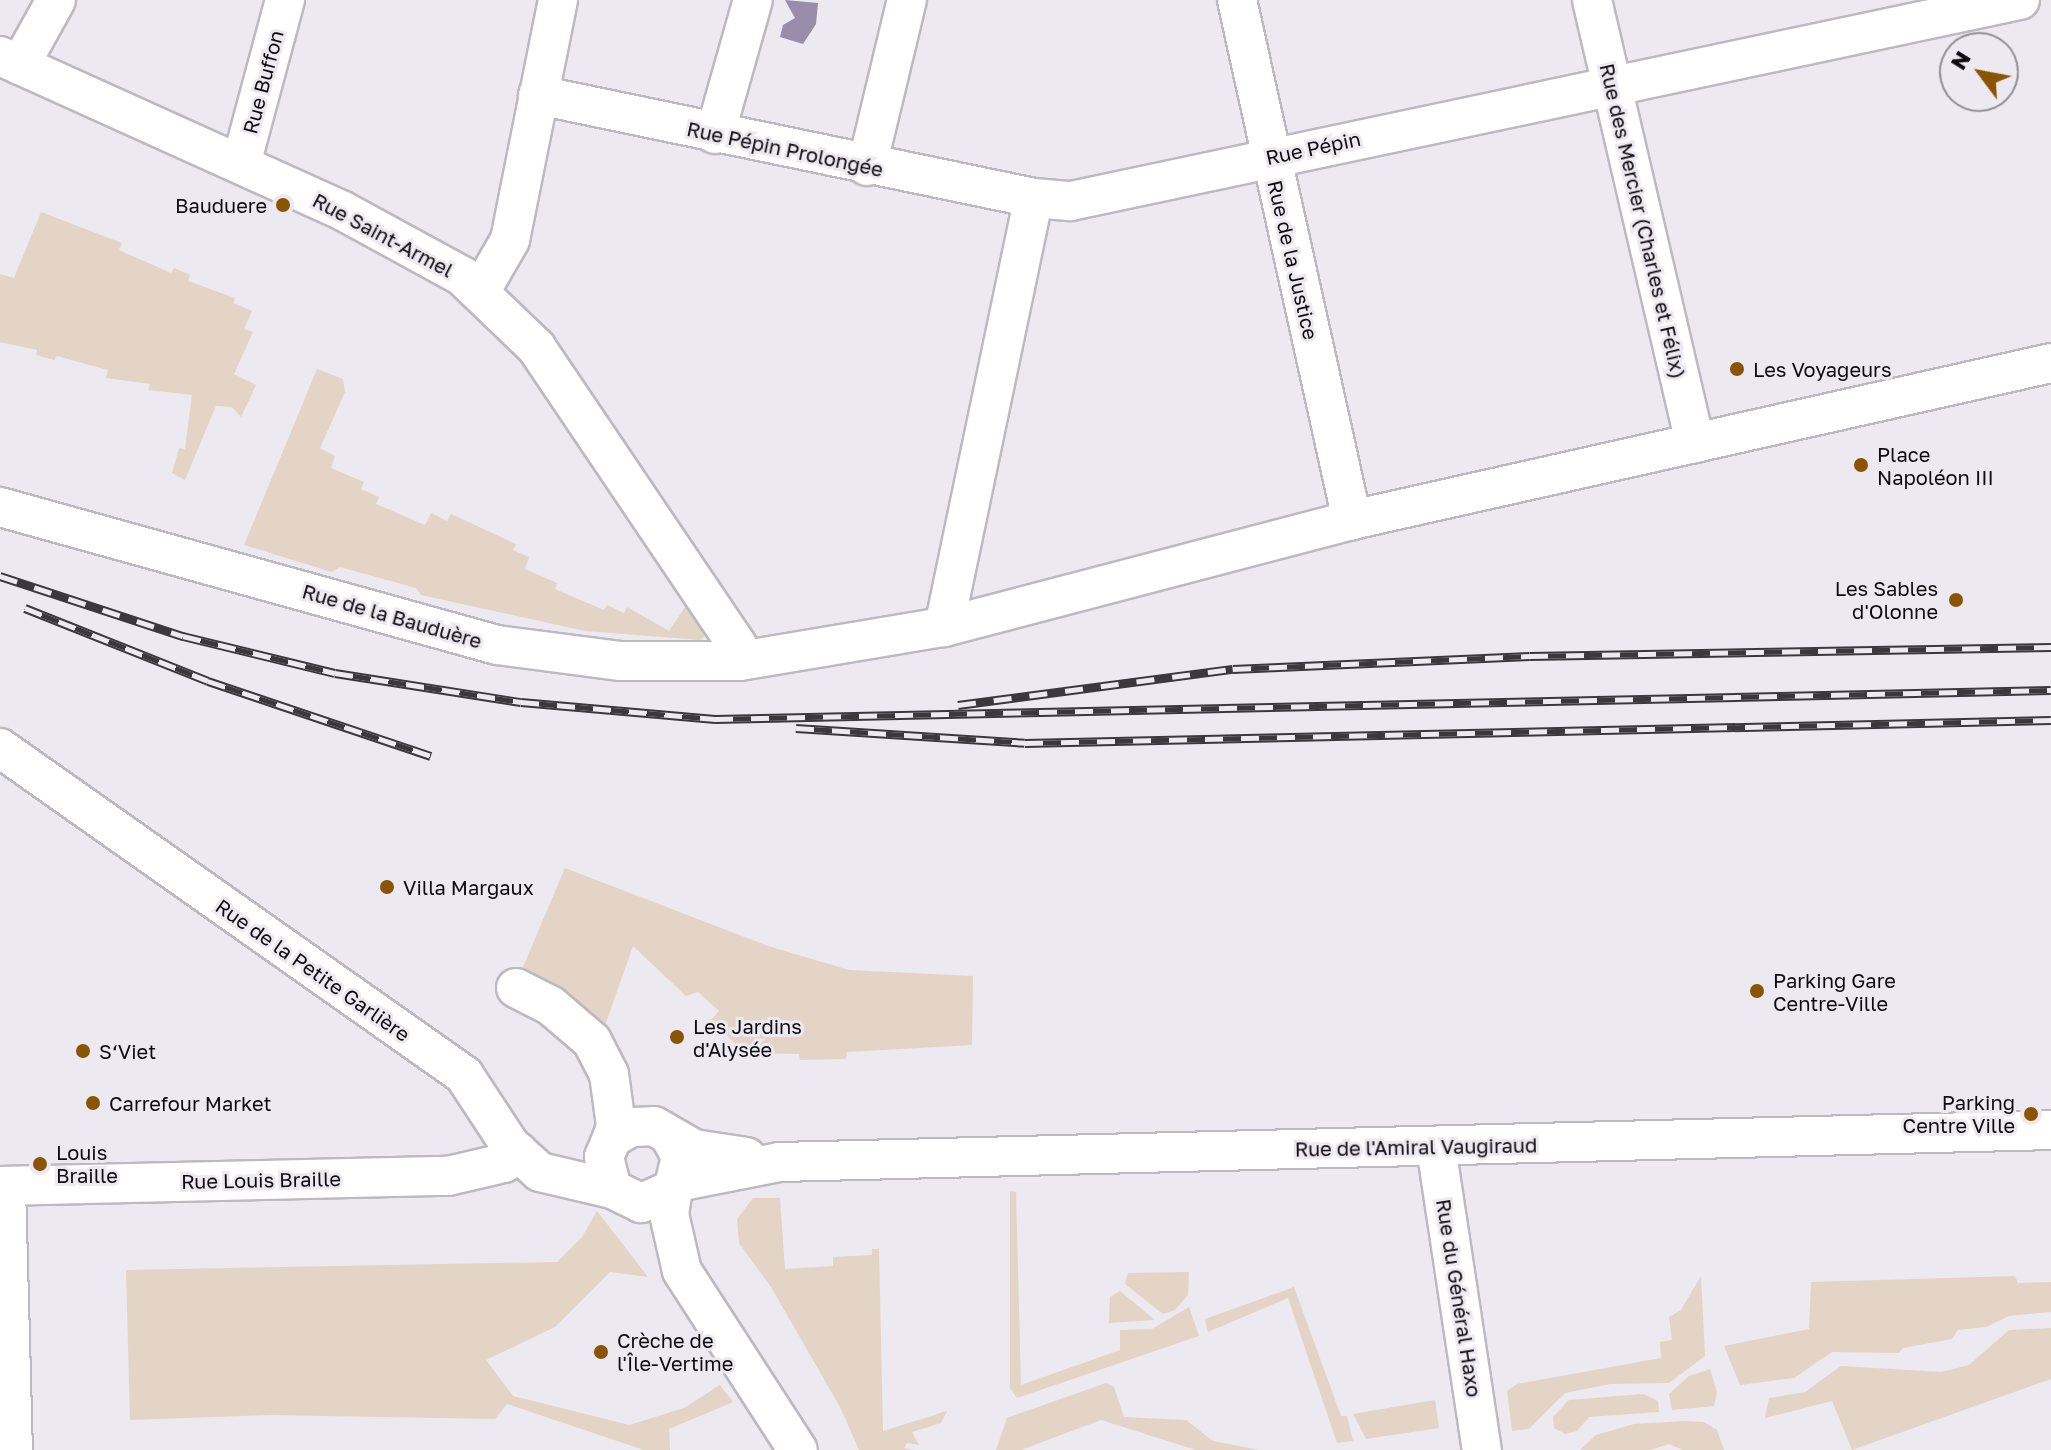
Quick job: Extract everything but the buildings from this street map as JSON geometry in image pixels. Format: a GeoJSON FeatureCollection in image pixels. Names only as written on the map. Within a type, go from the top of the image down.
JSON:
{"type":"FeatureCollection","features":[{"type":"Feature","properties":{"kind":"street"},"geometry":{"type":"LineString","coordinates":[[10,60],[56,0]]}},
{"type":"Feature","properties":{"kind":"street","name":"Rue Buffon"},"geometry":{"type":"LineString","coordinates":[[241,164],[285,0]]}},
{"type":"Feature","properties":{"kind":"street"},"geometry":{"type":"LineString","coordinates":[[480,292],[510,240],[558,0]]}},
{"type":"Feature","properties":{"kind":"street"},"geometry":{"type":"LineString","coordinates":[[715,134],[753,0]]}},
{"type":"Feature","properties":{"kind":"street"},"geometry":{"type":"LineString","coordinates":[[867,166],[907,0]]}},
{"type":"Feature","properties":{"kind":"street","name":"Rue de la Justice"},"geometry":{"type":"LineString","coordinates":[[1237,0],[1352,520]]}},
{"type":"Feature","properties":{"kind":"street","name":"Rue des Mercier (Charles et Félix)"},"geometry":{"type":"LineString","coordinates":[[1592,0],[1695,443]]}},
{"type":"Feature","properties":{"kind":"street","name":"Rue Pépin"},"geometry":{"type":"LineString","coordinates":[[1034,198],[1071,201],[2020,0]]}},
{"type":"Feature","properties":{"kind":"street","name":"Rue Saint-Armel"},"geometry":{"type":"LineString","coordinates":[[10,60],[241,164],[415,249],[480,292],[536,347],[565,387],[737,645],[740,661]]}},
{"type":"Feature","properties":{"kind":"street","name":"Rue Pépin Prolongée"},"geometry":{"type":"LineString","coordinates":[[538,95],[867,166],[1034,198]]}},
{"type":"Feature","properties":{"kind":"street"},"geometry":{"type":"LineString","coordinates":[[944,627],[1034,198]]}},
{"type":"Feature","properties":{"kind":"street","name":"Rue de la Bauduère"},"geometry":{"type":"LineString","coordinates":[[0,507],[497,645],[607,659],[740,661],[944,627],[1352,520],[2051,363]]}},
{"type":"Feature","properties":{"kind":"street","name":"Rue de la Petite Garlière"},"geometry":{"type":"LineString","coordinates":[[0,748],[464,1075],[522,1155],[549,1176],[620,1194]]}},
{"type":"Feature","properties":{"kind":"street"},"geometry":{"type":"LineString","coordinates":[[516,988],[578,1026],[609,1074],[662,1131],[681,1157],[675,1185],[674,1243],[693,1292],[798,1450]]}},
{"type":"Feature","properties":{"kind":"street"},"geometry":{"type":"LineString","coordinates":[[609,1074],[616,1126],[604,1168],[662,1266],[693,1292]]}},
{"type":"Feature","properties":{"kind":"street"},"geometry":{"type":"LineString","coordinates":[[610,1142],[631,1127],[662,1131]]}},
{"type":"Feature","properties":{"kind":"street","name":"Rue de l'Amiral Vaugiraud"},"geometry":{"type":"LineString","coordinates":[[662,1131],[711,1154],[780,1162],[2051,1130]]}},
{"type":"Feature","properties":{"kind":"street","name":"Rue Louis Braille"},"geometry":{"type":"LineString","coordinates":[[3,1186],[448,1176],[504,1163],[522,1155],[567,1161],[610,1142]]}},
{"type":"Feature","properties":{"kind":"street","name":"Rue du Général Haxo"},"geometry":{"type":"LineString","coordinates":[[1436,1147],[1482,1450]]}},
{"type":"Feature","properties":{"kind":"street","name":"Rue de l'Amiral Vaugiraud"},"geometry":{"type":"LineString","coordinates":[[675,1185],[780,1162]]}},
{"type":"Feature","properties":{"kind":"street"},"geometry":{"type":"LineString","coordinates":[[620,1194],[653,1201],[675,1185]]}},
{"type":"Feature","properties":{"kind":"street"},"geometry":{"type":"LineString","coordinates":[[3,1186],[13,1450]]}},
{"type":"Feature","properties":{"kind":"shaded area"},"geometry":{"type":"Polygon","coordinates":[[[785,0],[818,3],[816,24],[803,44],[780,37],[783,25],[795,18],[785,0]]]}},
{"type":"Feature","properties":{"kind":"shaded area"},"geometry":{"type":"Polygon","coordinates":[[[41,212],[122,243],[119,250],[171,273],[174,268],[190,275],[188,281],[235,298],[233,303],[252,311],[244,329],[253,332],[234,374],[256,385],[241,417],[232,407],[216,406],[185,480],[172,473],[179,448],[185,449],[192,395],[148,390],[150,384],[106,378],[108,370],[57,356],[54,360],[36,355],[37,350],[0,342],[0,274],[14,278],[41,212]]]}},
{"type":"Feature","properties":{"kind":"shaded area"},"geometry":{"type":"Polygon","coordinates":[[[317,369],[343,379],[345,392],[320,448],[335,456],[331,468],[364,482],[361,489],[379,497],[376,504],[425,525],[431,513],[447,521],[451,514],[516,544],[513,550],[529,557],[525,569],[557,583],[555,589],[604,610],[607,605],[624,613],[627,607],[669,631],[685,607],[706,634],[701,640],[585,631],[421,595],[416,588],[340,567],[332,572],[244,545],[317,369]]]}},
{"type":"Feature","properties":{"kind":"shaded area"},"geometry":{"type":"Polygon","coordinates":[[[565,868],[768,946],[849,970],[973,976],[972,1045],[847,1052],[846,1059],[800,1060],[799,1054],[745,1053],[711,1020],[719,1011],[698,992],[686,996],[633,946],[603,1031],[520,974],[565,868]]]}},
{"type":"Feature","properties":{"kind":"shaded area"},"geometry":{"type":"Polygon","coordinates":[[[1010,1191],[1016,1192],[1021,1385],[1120,1350],[1120,1330],[1152,1329],[1189,1307],[1199,1336],[1017,1398],[1010,1388],[1010,1191]]]}},
{"type":"Feature","properties":{"kind":"shaded area"},"geometry":{"type":"Polygon","coordinates":[[[753,1198],[780,1198],[785,1269],[833,1266],[833,1257],[872,1255],[872,1249],[879,1249],[883,1431],[947,1411],[941,1423],[912,1432],[919,1445],[907,1443],[904,1448],[913,1450],[859,1450],[840,1407],[771,1287],[739,1243],[737,1219],[753,1198]]]}},
{"type":"Feature","properties":{"kind":"shaded area"},"geometry":{"type":"Polygon","coordinates":[[[597,1211],[648,1277],[610,1272],[555,1327],[486,1360],[513,1396],[629,1425],[684,1408],[720,1385],[733,1402],[669,1429],[670,1450],[644,1450],[507,1404],[495,1419],[271,1415],[130,1420],[126,1270],[557,1262],[582,1237],[597,1211]]]}},
{"type":"Feature","properties":{"kind":"shaded area"},"geometry":{"type":"Polygon","coordinates":[[[1189,1272],[1188,1295],[1175,1310],[1163,1314],[1125,1284],[1128,1273],[1189,1272]]]}},
{"type":"Feature","properties":{"kind":"shaded area"},"geometry":{"type":"Polygon","coordinates":[[[1701,1276],[1705,1356],[1669,1383],[1610,1384],[1565,1393],[1529,1429],[1512,1431],[1507,1391],[1517,1384],[1661,1358],[1660,1342],[1672,1340],[1669,1317],[1681,1310],[1701,1276]]]}},
{"type":"Feature","properties":{"kind":"shaded area"},"geometry":{"type":"Polygon","coordinates":[[[2015,1276],[2018,1283],[2051,1282],[2051,1312],[2009,1316],[1986,1327],[1958,1330],[1952,1339],[1903,1348],[1899,1353],[1832,1352],[1794,1378],[1740,1385],[1724,1346],[1809,1329],[1811,1282],[2015,1276]]]}},
{"type":"Feature","properties":{"kind":"shaded area"},"geometry":{"type":"Polygon","coordinates":[[[1294,1287],[1341,1416],[1347,1416],[1353,1441],[1337,1443],[1288,1298],[1208,1332],[1205,1319],[1294,1287]]]}},
{"type":"Feature","properties":{"kind":"shaded area"},"geometry":{"type":"Polygon","coordinates":[[[1120,1291],[1155,1320],[1109,1323],[1110,1297],[1120,1291]]]}},
{"type":"Feature","properties":{"kind":"shaded area"},"geometry":{"type":"Polygon","coordinates":[[[2051,1328],[2051,1379],[1852,1450],[1832,1401],[1765,1418],[1769,1398],[1805,1392],[1841,1366],[1942,1372],[1969,1365],[2009,1330],[2051,1328]]]}},
{"type":"Feature","properties":{"kind":"shaded area"},"geometry":{"type":"Polygon","coordinates":[[[1710,1369],[1717,1392],[1714,1406],[1672,1410],[1669,1394],[1689,1376],[1710,1369]]]}},
{"type":"Feature","properties":{"kind":"shaded area"},"geometry":{"type":"Polygon","coordinates":[[[1106,1383],[1114,1387],[1124,1417],[1186,1420],[1213,1441],[1260,1450],[1196,1450],[1101,1420],[1021,1450],[996,1450],[1007,1418],[1106,1383]]]}},
{"type":"Feature","properties":{"kind":"shaded area"},"geometry":{"type":"Polygon","coordinates":[[[1643,1394],[1658,1401],[1659,1412],[1589,1417],[1577,1431],[1566,1434],[1554,1428],[1553,1417],[1569,1400],[1643,1394]]]}},
{"type":"Feature","properties":{"kind":"shaded area"},"geometry":{"type":"Polygon","coordinates":[[[1435,1400],[1439,1428],[1366,1439],[1353,1414],[1435,1400]]]}},
{"type":"Feature","properties":{"kind":"shaded area"},"geometry":{"type":"Polygon","coordinates":[[[1704,1422],[1717,1430],[1724,1450],[1683,1450],[1669,1444],[1650,1450],[1580,1450],[1596,1435],[1634,1424],[1704,1422]]]}},
{"type":"Feature","properties":{"kind":"railway"},"geometry":{"type":"LineString","coordinates":[[0,576],[183,636],[335,673],[521,702],[715,719],[2051,690]]}},
{"type":"Feature","properties":{"kind":"railway"},"geometry":{"type":"LineString","coordinates":[[25,608],[208,681],[431,756]]}},
{"type":"Feature","properties":{"kind":"railway"},"geometry":{"type":"LineString","coordinates":[[958,705],[1233,669],[1530,656],[2051,647]]}},
{"type":"Feature","properties":{"kind":"railway"},"geometry":{"type":"LineString","coordinates":[[796,728],[1025,743],[2051,720]]}},
{"type":"Feature","properties":{"kind":"place","name":"Bauduere"},"geometry":{"type":"Point","coordinates":[283,205]}},
{"type":"Feature","properties":{"kind":"place","name":"Les Voyageurs"},"geometry":{"type":"Point","coordinates":[1737,369]}},
{"type":"Feature","properties":{"kind":"place","name":"Place Napoléon III"},"geometry":{"type":"Point","coordinates":[1861,465]}},
{"type":"Feature","properties":{"kind":"place","name":"Les Sables d'Olonne"},"geometry":{"type":"Point","coordinates":[1956,600]}},
{"type":"Feature","properties":{"kind":"place","name":"Villa Margaux"},"geometry":{"type":"Point","coordinates":[387,887]}},
{"type":"Feature","properties":{"kind":"place","name":"Parking Gare Centre-Ville"},"geometry":{"type":"Point","coordinates":[1757,991]}},
{"type":"Feature","properties":{"kind":"place","name":"Les Jardins d'Alysée"},"geometry":{"type":"Point","coordinates":[677,1037]}},
{"type":"Feature","properties":{"kind":"place","name":"S‘Viet"},"geometry":{"type":"Point","coordinates":[83,1051]}},
{"type":"Feature","properties":{"kind":"place","name":"Carrefour Market"},"geometry":{"type":"Point","coordinates":[93,1103]}},
{"type":"Feature","properties":{"kind":"place","name":"Parking Centre Ville"},"geometry":{"type":"Point","coordinates":[2031,1114]}},
{"type":"Feature","properties":{"kind":"place","name":"Louis Braille"},"geometry":{"type":"Point","coordinates":[40,1164]}},
{"type":"Feature","properties":{"kind":"place","name":"Crèche de l'Île-Vertime"},"geometry":{"type":"Point","coordinates":[601,1352]}}]}
